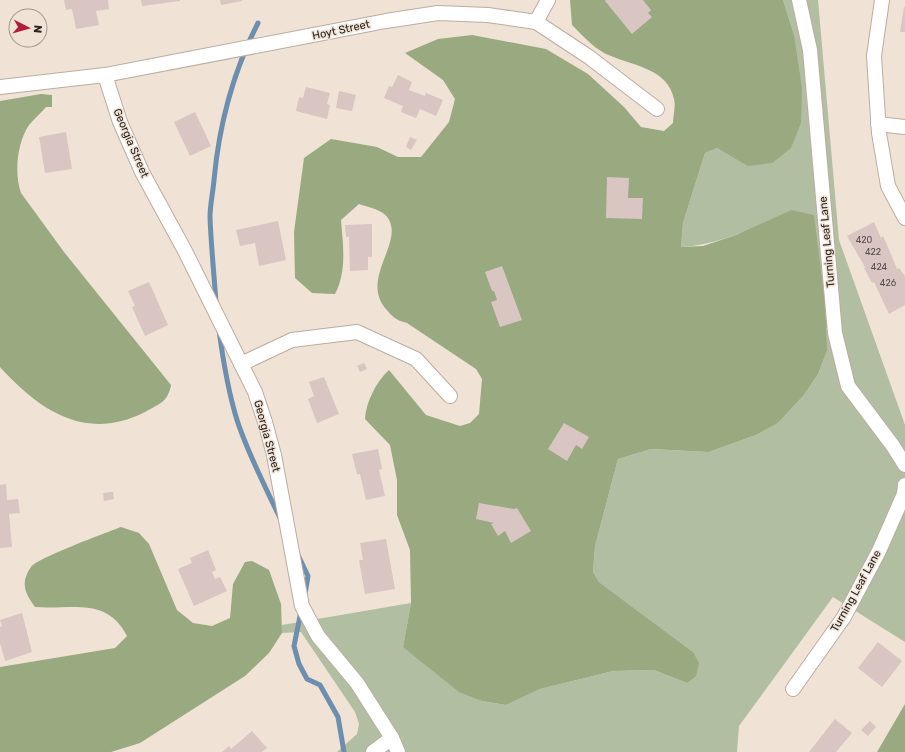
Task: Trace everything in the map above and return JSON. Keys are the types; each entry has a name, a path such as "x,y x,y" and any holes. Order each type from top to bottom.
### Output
{"street":[{"path":"536,22 548,0"},
{"name":"Turning Leaf Lane","path":"799,0 810,50 835,333 848,386 893,446 905,465"},
{"path":"882,0 874,56 878,124 888,186 905,218"},
{"name":"Hoyt Street","path":"0,87 105,75 386,21 438,13 488,14 536,22 589,57 657,109"},
{"name":"Georgia Street","path":"105,75 120,122 142,172 185,251 254,392 272,449 302,606 318,636 356,683 392,738 398,752"},
{"path":"878,124 905,128"},
{"path":"241,364 292,340 357,332 416,359 450,396"},
{"name":"Turning Leaf Lane","path":"793,689 844,617 879,551 904,494 905,485"},
{"path":"373,752 392,738"}],"green space":[{"path":"570,0 783,0 794,35 802,88 801,123 791,148 772,163 747,166 717,148 705,153 683,223 681,247 703,246 736,235 791,210 814,215 825,302 827,351 818,374 804,395 778,423 756,435 709,452 651,449 618,459 595,546 593,572 599,582 693,652 699,663 696,676 687,683 654,670 613,671 540,689 506,705 482,701 459,692 403,647 411,603 410,550 397,515 397,480 390,445 365,419 367,406 372,393 380,380 389,370 426,415 460,426 470,423 479,414 482,379 476,369 407,323 394,318 385,308 379,297 377,286 379,274 392,231 390,222 385,215 377,210 359,204 341,220 343,267 339,285 335,294 312,293 295,278 294,232 304,158 331,139 377,147 398,157 421,157 449,122 455,99 443,80 405,53 438,39 472,35 546,49 588,74 624,107 641,127 664,131 673,123 675,105 671,89 665,81 649,70 605,54 590,43 572,25"},
{"path":"783,0 818,0 839,240 905,425 905,642 833,597 739,726 737,752 337,752 357,734 359,724 355,712 301,632 282,633 282,625 411,603 403,647 482,701 506,705 540,689 613,671 654,670 687,683 693,652 599,582 593,572 595,546 618,459 651,449 709,452 756,435 778,423 804,395 818,374 827,351 791,210 738,234 711,242 681,247 683,223 705,153 717,148 747,166 794,35"},
{"path":"41,94 52,95 52,107 46,107 29,125 22,140 19,149 17,167 21,193 64,252 171,385 168,395 162,402 145,412 123,420 103,424 84,423 65,417 31,397 0,367 0,101"},
{"path":"121,527 139,533 149,544 177,610 193,623 212,626 230,618 233,584 245,562 252,561 269,570 281,604 282,633 269,653 245,676 140,743 111,752 0,752 0,667 115,648 127,636 119,623 109,615 99,610 75,607 35,607 25,588 26,578 31,567 45,558"},
{"path":"905,704 905,752 877,752"}],"building":[{"path":"64,0 108,0 109,9 96,11 99,25 76,29 72,9 66,10"},
{"path":"141,0 180,0 180,1 142,6"},
{"path":"220,0 242,0 242,1 221,5"},
{"path":"643,0 651,10 648,13 652,17 632,34 605,1"},
{"path":"904,7 905,32 900,32"},
{"path":"398,75 412,82 409,90 425,96 426,93 443,100 436,116 420,109 416,118 401,112 403,106 384,98 389,86 392,87"},
{"path":"306,87 330,93 327,104 330,105 327,119 296,111 299,97 303,98"},
{"path":"339,91 356,95 352,111 336,108"},
{"path":"195,112 211,146 190,156 174,122"},
{"path":"66,132 72,169 45,173 39,137"},
{"path":"410,137 417,140 411,150 406,147"},
{"path":"607,177 629,178 628,198 643,198 642,219 606,218"},
{"path":"278,221 286,260 259,266 255,243 240,246 236,230"},
{"path":"874,222 881,238 883,236 897,269 899,268 905,276 905,305 889,314 874,282 872,283 864,268 865,267 847,236"},
{"path":"372,224 372,257 368,257 368,270 350,271 349,237 346,237 345,225"},
{"path":"502,266 522,320 500,327 491,302 497,300 485,272"},
{"path":"149,282 168,325 145,336 132,307 135,306 128,291"},
{"path":"364,363 367,369 360,372 357,366"},
{"path":"324,377 339,414 317,423 308,399 314,396 309,382"},
{"path":"564,423 589,437 582,449 576,445 567,461 548,449"},
{"path":"378,449 382,469 379,470 385,496 366,500 360,474 357,474 352,454"},
{"path":"6,484 7,500 18,499 20,513 9,514 12,547 0,548 0,485"},
{"path":"113,492 114,499 104,501 103,493"},
{"path":"479,503 514,509 517,508 531,531 511,543 505,531 498,536 491,524 494,523 476,519"},
{"path":"386,539 395,589 365,594 359,560 363,560 360,543"},
{"path":"208,550 216,570 212,572 215,579 220,577 227,591 194,606 178,569 192,563 190,558"},
{"path":"22,613 32,652 5,661 0,643 0,627 2,626 0,620"},
{"path":"878,642 902,661 882,687 858,668"},
{"path":"835,719 852,733 836,752 809,752"},
{"path":"870,721 876,727 868,736 861,730"},
{"path":"252,731 267,748 262,752 222,752 229,746 231,749"}],"waterway":[{"path":"216,302 210,208 219,140 234,80 258,23"},
{"path":"219,330 226,375 241,433 251,458 280,518"},
{"path":"298,555 308,576 305,594"},
{"path":"301,611 294,646 299,664 307,679 320,685 338,717 344,752"}]}
